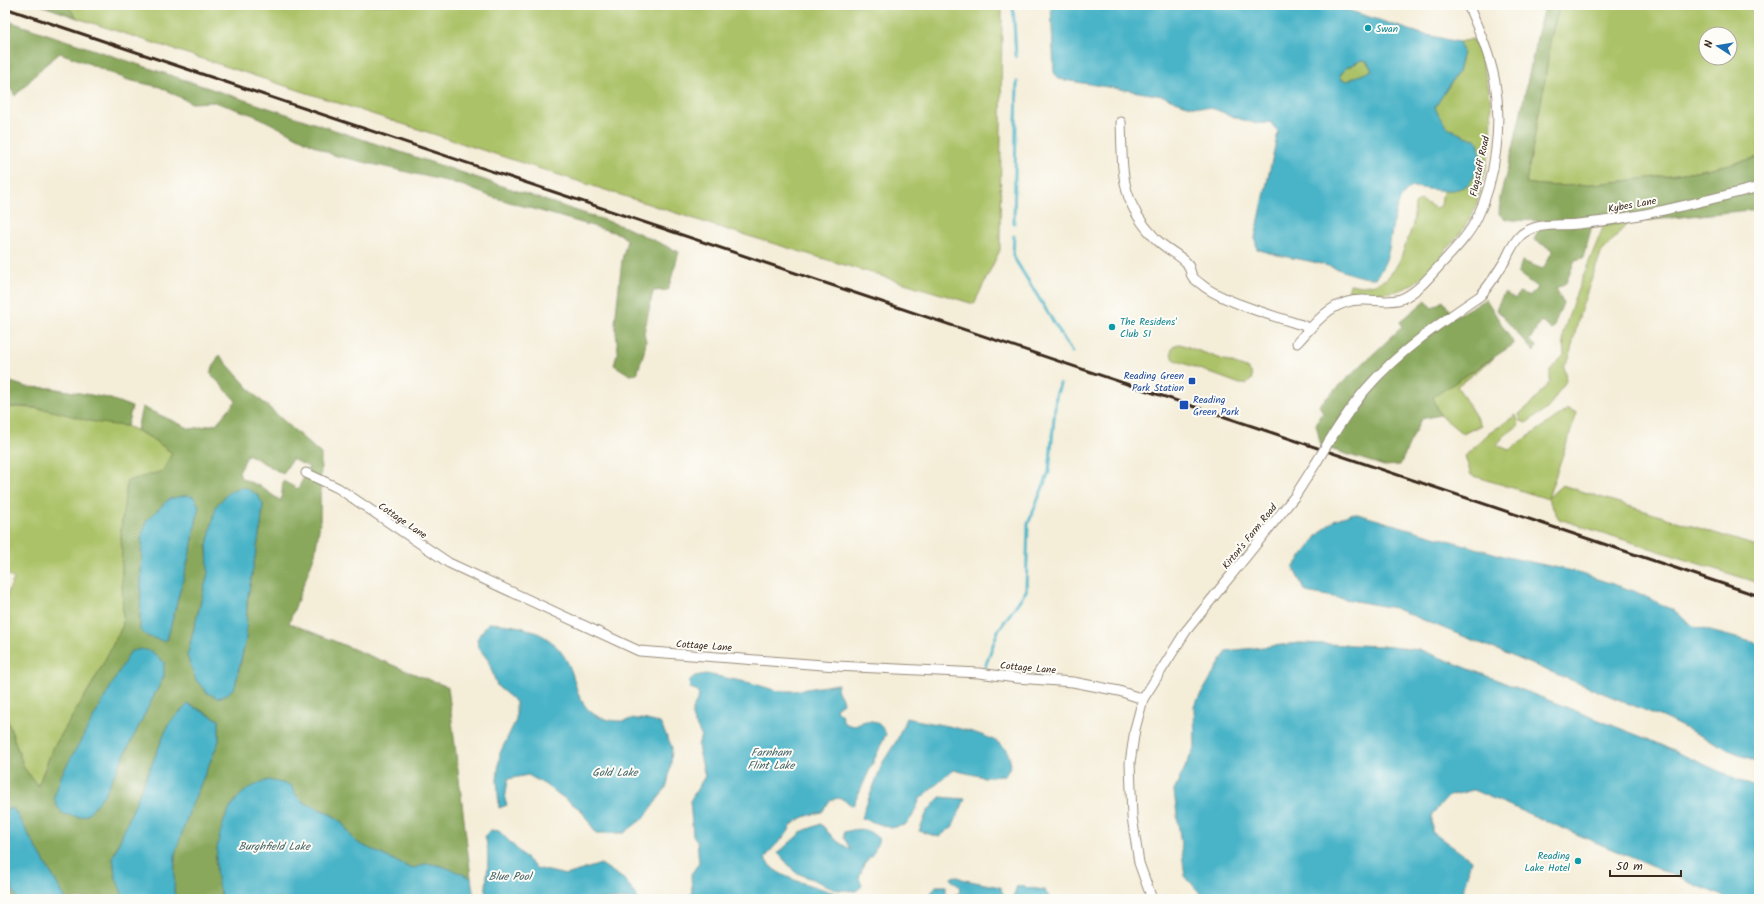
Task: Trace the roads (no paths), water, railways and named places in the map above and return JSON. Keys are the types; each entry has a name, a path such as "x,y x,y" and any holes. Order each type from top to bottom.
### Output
{"street":[{"name":"Flagstaff Road","path":"1297,344 1326,313 1339,304 1355,300 1386,301 1401,298 1418,288 1469,231 1477,219 1491,172 1498,127 1496,89 1491,66 1483,40 1468,5"},
{"path":"1121,122 1122,174 1126,191 1132,207 1142,223 1155,238 1186,263 1193,277 1210,291 1310,329"},
{"name":"Kybes Lane","path":"1514,244 1522,234 1534,226 1578,224 1650,212 1759,187"},
{"name":"Kirton's Farm Road","path":"1152,899 1139,863 1134,840 1131,803 1130,770 1132,746 1143,699 1186,631 1295,496 1344,418 1367,388 1417,341 1480,296 1487,289 1514,244"},
{"name":"Cottage Lane","path":"306,473 338,488 449,563 639,651 836,666 979,672 1016,678 1073,682 1119,691 1143,699"}],"water":[{"path":"1051,5 1332,5 1422,34 1459,42 1463,52 1458,72 1435,107 1442,120 1451,129 1477,140 1480,149 1479,161 1471,181 1461,188 1447,190 1412,187 1405,192 1394,217 1388,253 1383,266 1375,278 1362,277 1313,262 1273,254 1257,249 1255,238 1278,132 1270,122 1249,122 1214,109 1188,105 1163,96 1058,79 1054,72","holes":["1362,60 1367,61 1372,70 1348,81 1342,80 1340,75 1346,68"]},
{"path":"244,487 258,495 263,504 261,525 247,601 246,639 235,687 226,695 218,698 207,693 196,680 187,656 208,573 207,545 216,506 229,492"},
{"path":"187,495 194,497 199,506 191,549 167,640 163,641 147,636 140,630 142,534 147,520 169,499"},
{"path":"1354,513 1507,557 1573,571 1634,591 1675,611 1695,627 1759,644 1759,764 1664,718 1394,608 1306,592 1293,568 1318,535 1334,520"},
{"name":"Gold Lake","path":"488,623 516,626 541,634 551,641 560,650 567,662 583,703 595,715 615,721 644,719 660,723 672,747 667,786 645,817 624,833 596,833 581,810 544,784 528,775 508,779 505,800 507,805 499,808 497,780 500,753 516,720 516,702 497,686 488,660 478,647 477,639"},
{"path":"1299,643 1381,646 1421,650 1647,739 1759,789 1759,899 1729,899 1473,790 1449,796 1432,814 1432,832 1471,860 1461,899 1205,899 1185,876 1174,791 1195,746 1194,706 1227,651"},
{"path":"140,649 151,651 164,662 164,676 104,795 87,815 79,817 63,814 57,806 54,797 62,774 130,652"},
{"name":"Farnham Flint Lake","path":"706,674 751,683 778,691 794,691 838,684 837,690 843,703 836,708 841,714 844,723 853,726 858,723 872,721 876,722 883,729 886,734 853,806 844,800 837,798 830,801 822,812 803,818 792,825 788,832 765,859 779,873 800,882 833,892 842,896 843,899 694,899 692,893 691,874 699,863 697,841 693,835 690,801 705,776 698,746 701,735 692,716 693,709 699,696 696,690 690,688 689,681 695,676"},
{"path":"188,704 219,720 219,741 190,809 175,854 174,893 179,899 124,899 115,875 113,857 169,723"},
{"path":"906,718 944,725 990,738 1000,744 1007,751 1011,765 1005,776 984,777 953,770 920,799 912,817 905,825 891,828 861,818 883,762 897,740"},
{"name":"Burghfield Lake","path":"268,780 291,785 295,794 301,800 340,821 358,843 410,868 430,864 448,868 471,878 474,899 223,899 216,871 216,856 223,824 229,810 238,798 248,789"},
{"path":"940,797 965,799 953,826 939,837 919,831 927,812"},
{"path":"13,808 66,899 17,899 5,871 5,810"},
{"path":"821,824 834,839 851,850 844,838 844,832 859,829 866,830 879,839 874,852 864,864 859,878 862,886 856,891 838,890 795,872 778,853 803,831"},
{"name":"Blue Pool","path":"490,830 499,831 536,868 566,875 601,864 625,880 638,899 485,899 488,851 485,836"},
{"path":"955,876 965,880 1000,887 1005,898 1013,897 1017,886 1044,890 1051,899 927,899 936,886 946,886 946,894 950,898 960,892 959,886 953,882 951,878"}],"waterway":[{"path":"1013,5 1016,57"},
{"path":"1014,223 1017,82"},
{"path":"1014,236 1013,256 1072,352"},
{"path":"985,667 998,631 1026,591 1028,524 1049,472 1056,396 1060,384"}],"railway":[{"path":"5,8 1759,596"}],"place":[{"name":"Swan","path":"1368,28"},
{"name":"The Residens' Club 51","path":"1112,327"},
{"name":"Reading Green Park Station","path":"1192,381"},
{"name":"Reading Green Park","path":"1184,405"},
{"name":"Reading Lake Hotel","path":"1578,861"}]}
